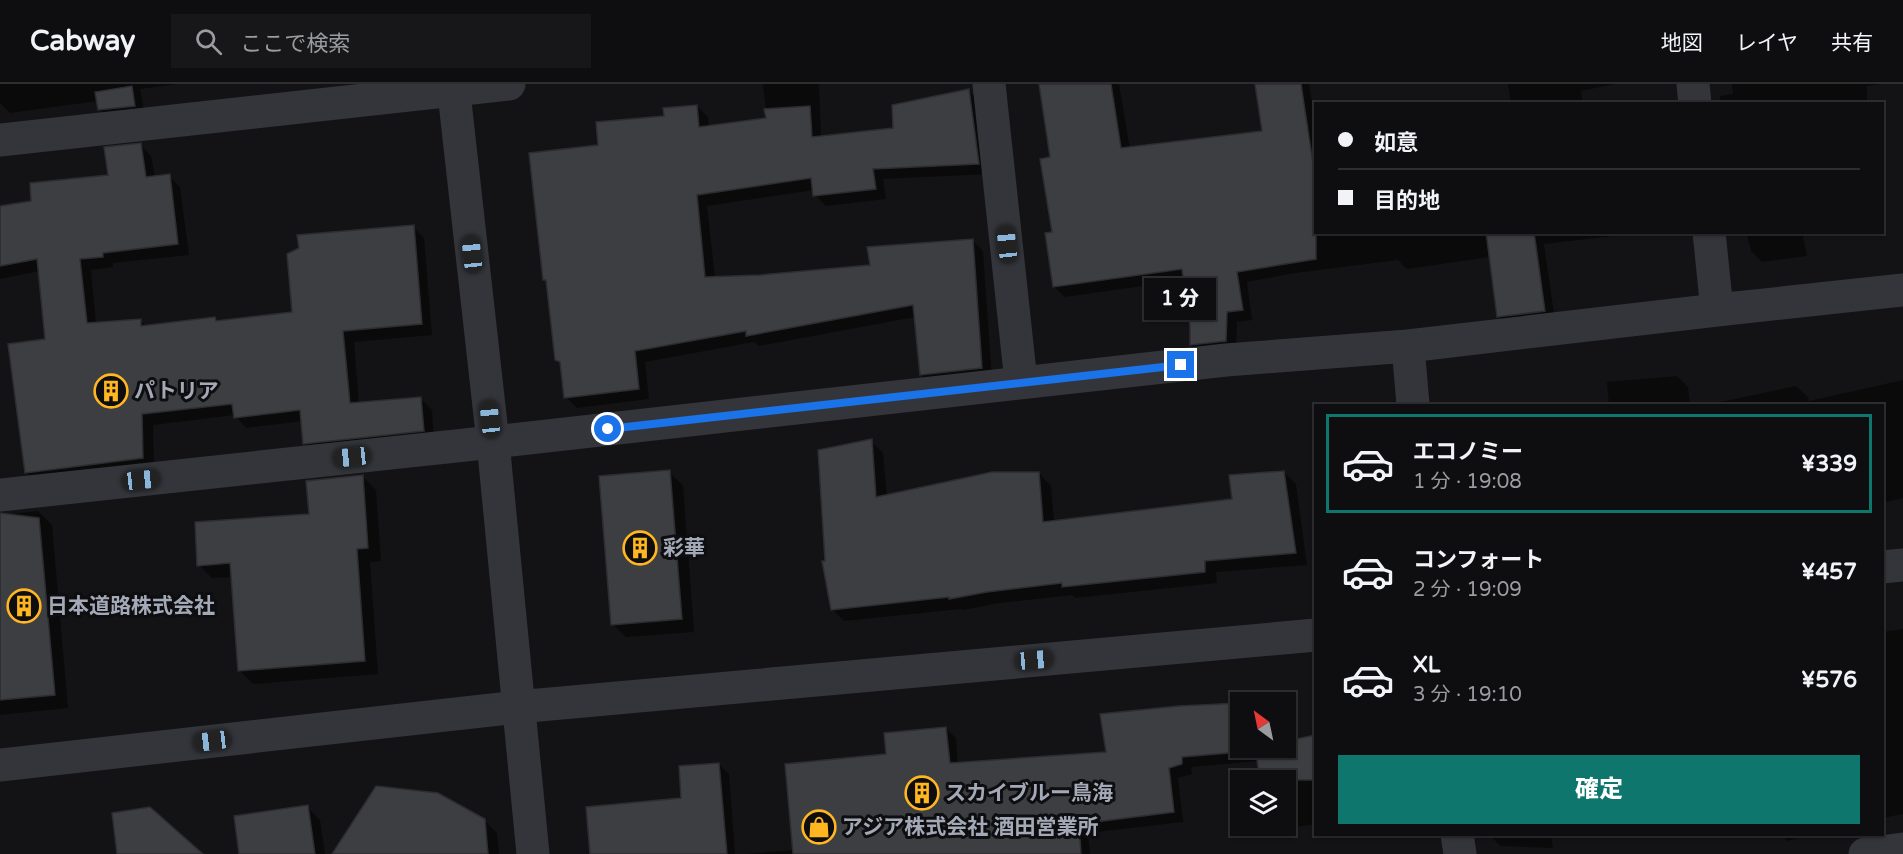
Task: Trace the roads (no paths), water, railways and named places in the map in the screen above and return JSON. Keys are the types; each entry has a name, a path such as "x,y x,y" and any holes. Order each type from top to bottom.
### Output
{"street":[{"path":"0,140 454,87 510,84"},
{"path":"989,84 1021,382"},
{"path":"1693,84 1695,102"},
{"path":"454,87 493,442 533,854"},
{"path":"1709,234 1717,310"},
{"path":"0,495 1021,382 1226,360 1408,346 1903,290"},
{"path":"1408,346 1413,404"},
{"path":"1884,567 1903,565"},
{"path":"0,765 517,707 1314,635"},
{"path":"1457,836 1460,854"},
{"path":"1865,854 1903,849"}],"place":[{"name":"パトリア","path":"111,391"},
{"name":"彩華","path":"640,548"},
{"name":"日本道路株式会社","path":"24,606"},
{"name":"スカイブルー鳥海","path":"922,793"},
{"name":"アジア株式会社 酒田営業所","path":"819,827"}]}
